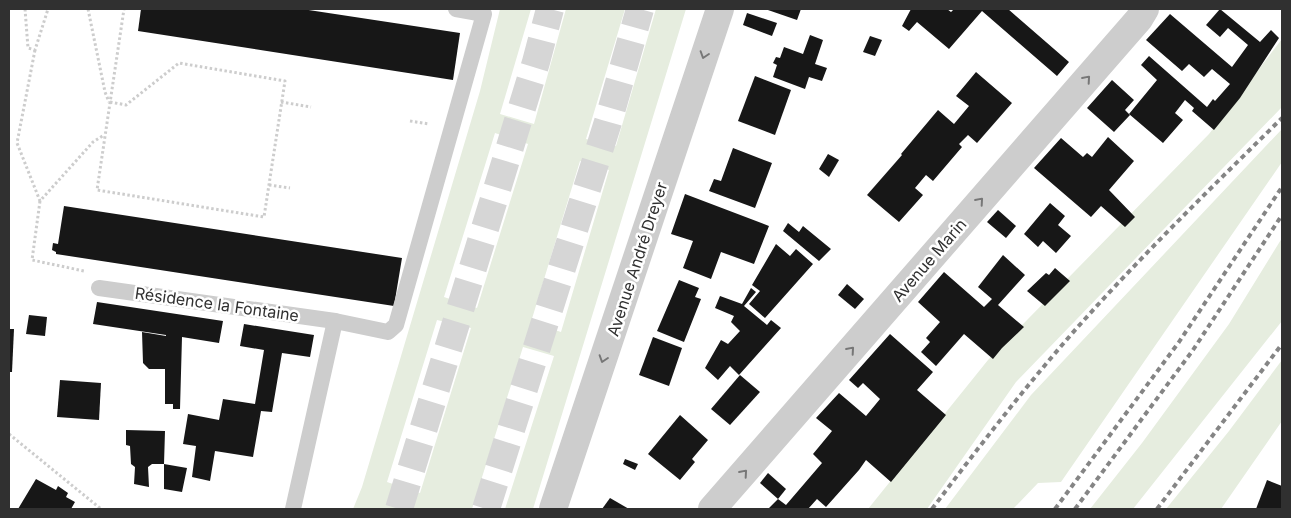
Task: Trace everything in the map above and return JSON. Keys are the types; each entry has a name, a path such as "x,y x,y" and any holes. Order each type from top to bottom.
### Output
{"street":[{"name":"Avenue André Dreyer","path":"553,509 720,9"},
{"name":"Avenue Marin","path":"712,509 1140,19 1146,9"}],"lane":[{"name":"Résidence la Fontaine","path":"100,288 335,320 388,332 396,325 484,14 456,9"},
{"path":"293,509 335,320"}],"path":[{"path":"25,9 28,48 35,50"},
{"path":"48,9 35,50 17,143 40,201 32,260 102,274 100,288"},
{"path":"88,9 105,92 110,102"},
{"path":"110,102 126,105 178,63 285,82 264,217 96,190 124,9"},
{"path":"281,102 311,107"},
{"path":"40,201 93,142 105,134"},
{"path":"269,185 290,188"},
{"path":"9,434 101,509"}],"shaded area":[{"path":"500,9 531,9 500,114 534,124 566,9 625,9 586,139 616,146 656,9 686,9 533,509 505,509 554,356 523,347 472,509 353,509 362,487 480,91","holes":["495,133 528,144 477,308 444,297","580,161 609,170 561,332 531,322","437,320 471,328 420,493 387,482"]},
{"path":"1282,39 1282,107 1016,382 927,509 868,509 988,360 1209,134"},
{"path":"1282,129 1282,162 1061,482 1038,483 1013,509 945,509 1031,395"},
{"path":"1282,238 1282,321 1133,509 1090,509 1142,443 1229,324"},
{"path":"1282,360 1282,421 1221,509 1166,509 1229,431"}],"building":[{"path":"141,9 302,9 460,33 453,80 138,31"},
{"path":"765,9 801,9 797,20"},
{"path":"911,9 947,9 951,12 954,9 1008,9 1069,62 1057,76 982,11 949,49 917,22 909,31 902,26"},
{"path":"1220,9 1260,42 1271,30 1279,38 1240,98 1214,130 1192,111 1194,108 1185,100 1175,113 1183,120 1163,143 1129,114 1157,80 1141,65 1149,56 1207,107 1230,84 1212,69 1204,77 1189,64 1182,71 1146,40 1170,14 1232,67 1248,45 1228,28 1220,37 1206,25"},
{"path":"747,13 777,23 772,36 743,25"},
{"path":"810,35 823,40 815,64 827,68 822,81 809,77 805,89 773,77 777,65 773,63 776,57 780,58 784,47 803,54"},
{"path":"870,36 882,40 875,56 863,52"},
{"path":"976,72 1012,103 977,143 968,135 959,144 962,147 933,181 926,175 915,188 923,195 899,222 867,195 938,110 954,124 969,106 956,96"},
{"path":"755,76 791,90 775,135 738,121"},
{"path":"1112,80 1134,100 1125,110 1130,115 1114,132 1087,108"},
{"path":"1108,137 1134,161 1109,190 1135,217 1125,227 1101,206 1091,217 1034,168 1061,138 1083,157 1087,153 1092,157"},
{"path":"733,148 772,163 755,208 709,191 714,179 721,181"},
{"path":"828,154 839,160 829,177 819,169"},
{"path":"685,194 769,226 754,264 721,252 711,279 683,268 693,241 671,234"},
{"path":"1050,203 1065,216 1058,225 1071,236 1056,253 1043,241 1038,247 1024,234"},
{"path":"64,206 402,258 394,306 56,254 52,250 53,243 58,244"},
{"path":"998,210 1016,226 1006,238 987,222"},
{"path":"788,223 799,232 803,226 831,249 819,261 783,231"},
{"path":"776,244 790,256 796,249 813,264 765,318 749,304 760,291 752,285"},
{"path":"1003,255 1025,275 998,305 1024,327 993,359 964,334 936,366 921,352 930,342 926,338 940,322 918,302 944,272 984,307 992,299 978,287"},
{"path":"1055,268 1070,281 1045,306 1027,291 1046,273 1049,275"},
{"path":"679,280 699,288 695,297 701,299 684,342 657,331"},
{"path":"847,284 864,299 855,309 838,295"},
{"path":"751,288 756,292 744,306 767,325 771,320 781,328 739,375 730,366 718,380 705,368 721,340 728,344 740,331 731,322 734,316 715,308 720,296 742,304"},
{"path":"97,302 223,321 219,343 182,337 180,409 173,409 173,404 165,404 165,369 149,369 143,363 142,332 166,335 93,324"},
{"path":"29,315 47,317 45,336 26,334"},
{"path":"244,324 314,335 310,357 282,353 272,412 261,411 253,457 215,451 210,481 192,477 196,446 183,444 188,414 219,420 223,399 255,404 264,350 240,346"},
{"path":"9,329 14,329 12,372 9,372"},
{"path":"890,334 933,372 917,390 946,415 891,482 866,460 826,507 817,499 808,509 768,509 778,499 786,505 822,463 813,454 832,431 816,418 839,393 866,416 880,399 863,383 858,388 849,380"},
{"path":"653,337 682,348 669,386 639,375"},
{"path":"740,375 760,392 730,425 711,409"},
{"path":"60,380 101,383 99,420 57,417"},
{"path":"680,415 708,440 692,459 695,462 680,480 648,454"},
{"path":"126,430 165,431 164,464 152,464 148,467 149,487 134,484 135,467 131,464 130,446 126,445"},
{"path":"625,459 638,464 635,470 623,464"},
{"path":"164,464 187,468 182,492 164,489"},
{"path":"768,473 786,489 778,499 760,483"},
{"path":"36,479 56,490 58,486 68,493 66,497 75,502 71,509 18,509"},
{"path":"1267,480 1282,486 1282,509 1256,509"},
{"path":"610,498 629,509 602,509"}],"tunnel":[{"path":"399,509 536,62 550,9"},
{"path":"486,509 608,122 640,9"}],"railway":[{"path":"932,509 1002,418 1076,329 1151,248 1282,118"},
{"path":"1055,509 1179,342 1282,187"},
{"path":"1075,509 1193,350 1282,215"},
{"path":"1157,509 1282,344"}]}
